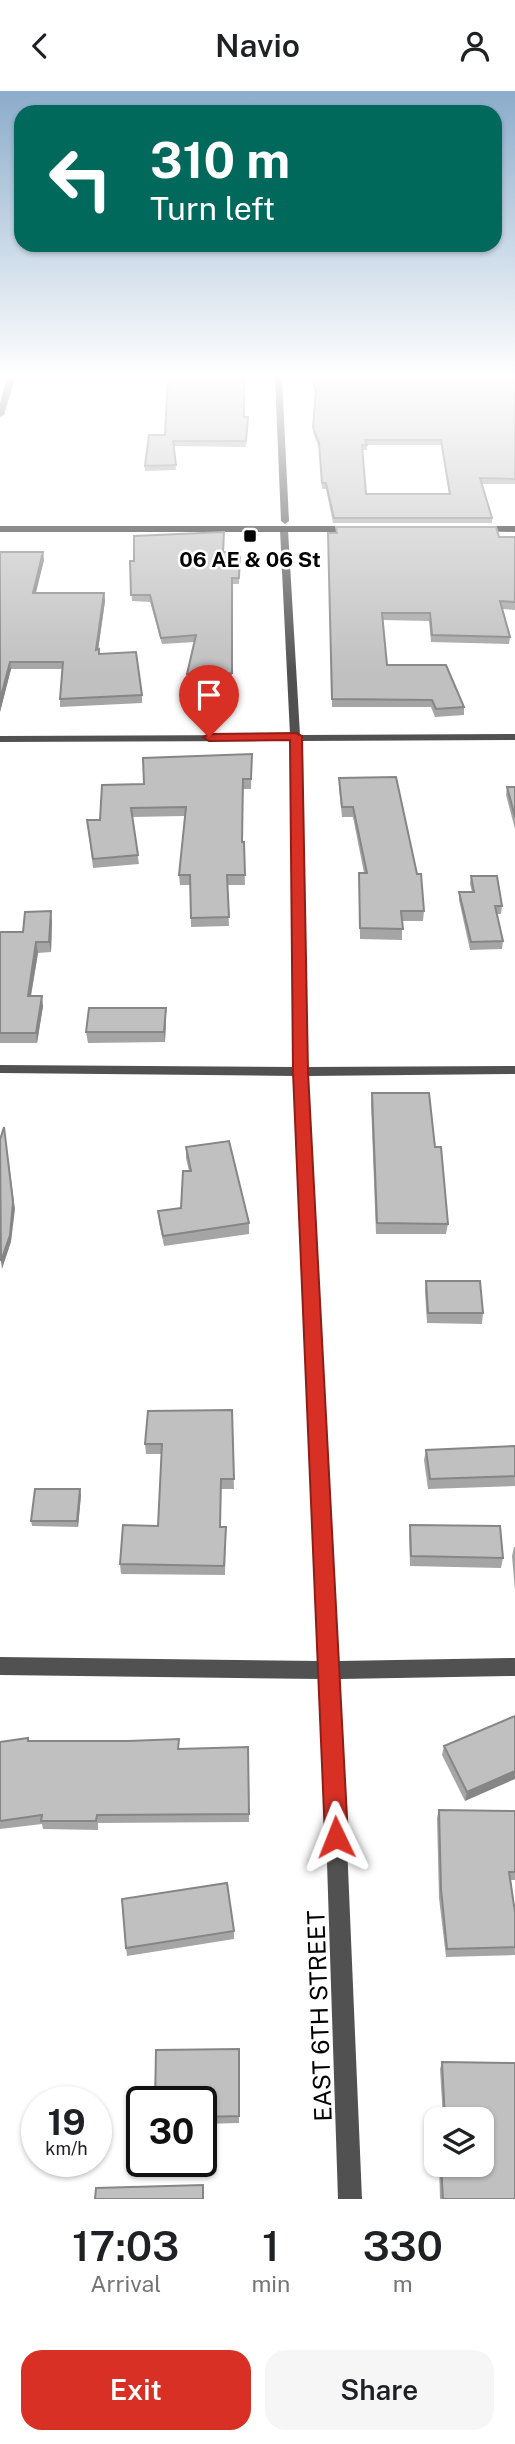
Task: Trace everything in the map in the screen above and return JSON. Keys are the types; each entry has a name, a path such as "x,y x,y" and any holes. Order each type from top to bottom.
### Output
{"main road":[{"path":"515,520 468,525 515,529"},
{"path":"0,522 363,525"},
{"path":"0,529 285,525"}],"street":[{"name":"EAST 6TH STREET","path":"283,476 296,736 301,1072 330,1670 350,2199"},
{"path":"0,739 515,737"},
{"path":"0,1069 301,1072 515,1070"},
{"path":"0,1666 330,1670 515,1667"}],"building":[{"path":"322,476 365,476 366,494 450,494 447,476 515,476 515,479 480,478 492,518 334,518 326,483 322,483"},
{"path":"336,527 496,527 499,537 515,537 515,602 500,601 510,637 432,635 430,613 382,613 387,665 446,665 464,707 436,709 432,700 332,699 328,533 337,533"},
{"path":"224,532 223,552 240,551 239,578 232,578 232,673 187,674 196,635 161,638 150,595 131,595 130,561 134,561 134,536"},
{"path":"0,552 43,552 33,593 104,593 96,650 99,649 99,654 136,652 142,695 60,699 63,662 10,662 0,700"},
{"path":"252,754 251,779 243,779 242,842 245,875 227,875 229,917 191,918 190,875 179,875 186,807 131,808 138,855 93,859 87,820 100,820 102,785 144,784 143,758"},
{"path":"396,777 417,874 421,874 424,911 401,911 403,929 360,928 359,873 367,873 353,807 342,807 339,778"},
{"path":"507,787 515,787 515,817"},
{"path":"471,876 497,876 502,906 495,906 503,941 471,942 459,892 474,892"},
{"path":"51,911 49,942 36,942 28,996 42,996 36,1033 0,1033 0,932 23,932 25,912"},
{"path":"89,1008 166,1008 164,1032 86,1032"},
{"path":"372,1093 429,1093 435,1147 441,1147 448,1224 377,1223"},
{"path":"4,1127 13,1202 10,1235 1,1261 0,1140"},
{"path":"229,1141 249,1223 163,1236 158,1211 181,1208 183,1171 191,1171 186,1147"},
{"path":"426,1281 480,1281 483,1313 428,1313"},
{"path":"232,1410 234,1479 221,1479 220,1527 226,1527 224,1566 120,1564 123,1525 158,1526 162,1444 145,1444 148,1411"},
{"path":"515,1446 515,1476 430,1479 426,1450"},
{"path":"35,1489 80,1489 77,1521 31,1521"},
{"path":"410,1525 500,1526 503,1558 411,1556"},
{"path":"515,1716 515,1771 467,1792 444,1746"},
{"path":"28,1738 28,1741 179,1739 178,1749 248,1747 249,1814 97,1815 96,1821 41,1821 42,1815 0,1821 0,1742"},
{"path":"439,1810 515,1811 515,1872 509,1872 515,1912 515,1947 447,1949 441,1889"},
{"path":"227,1883 234,1931 126,1948 122,1899"},
{"path":"239,2049 239,2116 217,2117 217,2086 155,2086 156,2050"},
{"path":"442,2062 515,2063 515,2199 443,2199 442,2177 494,2177 494,2107 444,2107"},
{"path":"203,2185 203,2199 95,2199 96,2188"}],"place":[{"name":"06 AE & 06 St","path":"250,536"}],"route":[{"path":"209,737 296,736 301,1072 336,1837"}]}
